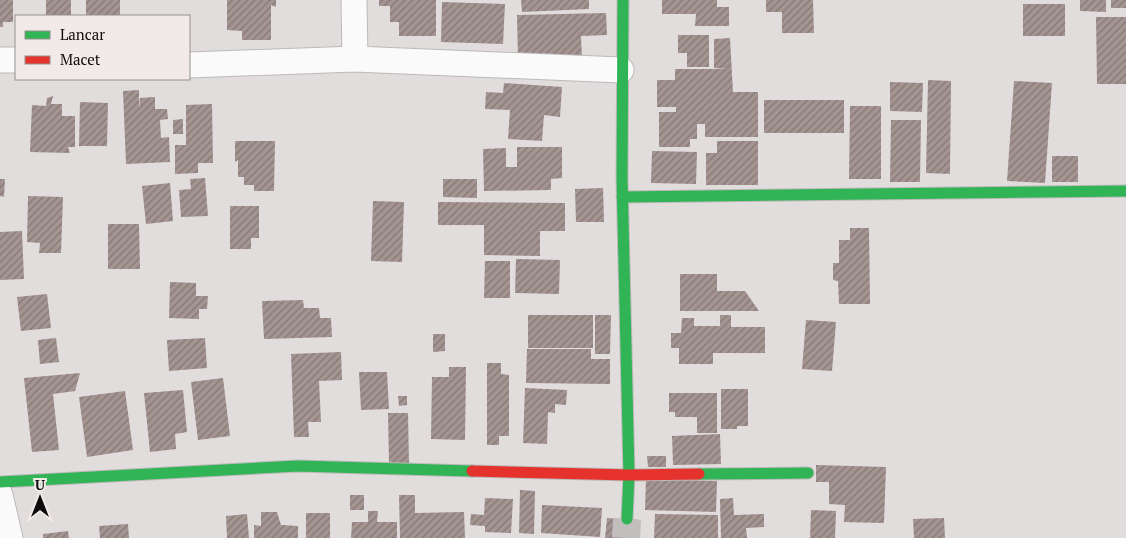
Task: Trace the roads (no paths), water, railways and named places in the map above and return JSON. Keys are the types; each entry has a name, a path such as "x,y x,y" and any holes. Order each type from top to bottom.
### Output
{"street":[{"path":"354,0 355,59"},
{"path":"624,0 621,70 622,197 629,475 627,519"},
{"path":"190,65 355,59 621,70"},
{"path":"0,60 15,60"},
{"path":"622,197 1126,191"},
{"path":"0,482 298,466 629,475 808,473"},
{"path":"0,495 10,538"}],"tunnel":[{"path":"626,538 627,519"}]}
